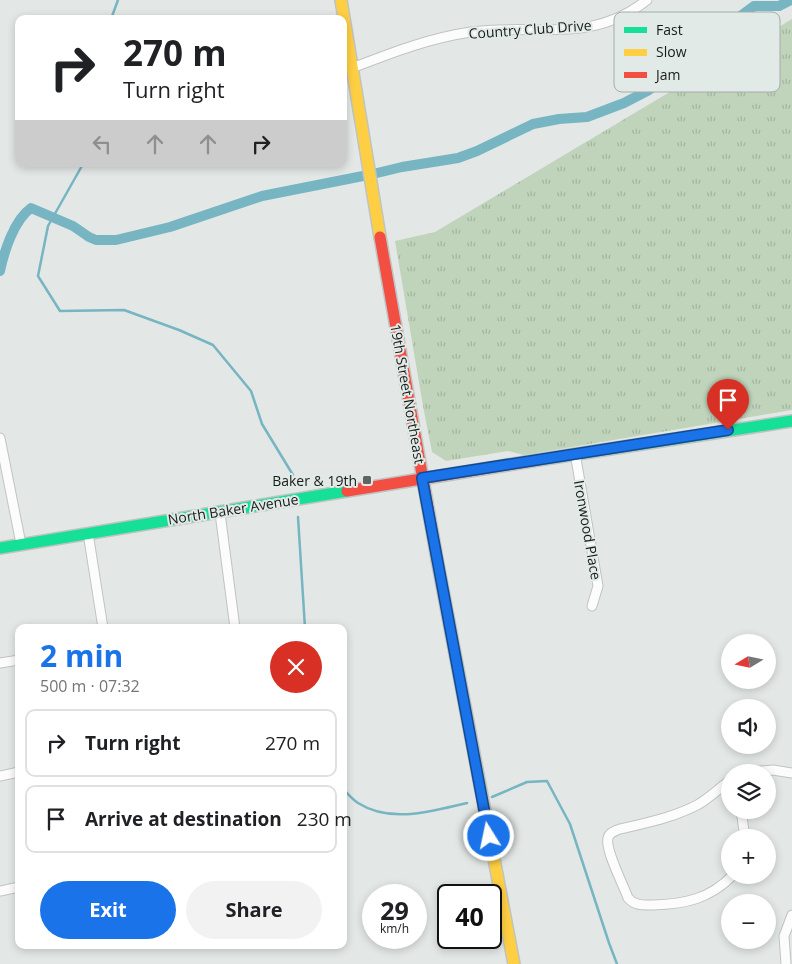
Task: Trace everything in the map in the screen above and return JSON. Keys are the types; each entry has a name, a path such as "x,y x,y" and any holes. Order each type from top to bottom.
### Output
{"street":[{"name":"19th Street Northeast","path":"341,0 343,15"},
{"name":"Country Club Drive","path":"630,12 647,0"},
{"name":"Country Club Drive","path":"352,68 444,36 496,29 565,30 614,20"},
{"name":"19th Street Northeast","path":"347,37 422,478 514,964"},
{"name":"North Baker Avenue","path":"0,548 575,453 792,421"},
{"path":"0,438 21,544"},
{"name":"Ironwood Place","path":"575,453 598,586 592,606"},
{"path":"220,513 234,624"},
{"path":"88,533 102,624"},
{"path":"0,663 15,661"},
{"path":"776,770 792,773"},
{"path":"0,776 15,773"},
{"path":"721,787 701,803 685,811 611,832 608,838 610,855 628,898 632,903 641,905 685,903 715,890 722,884"},
{"path":"0,891 15,889"},
{"path":"792,915 784,936 786,964 792,963"}],"green space":[{"path":"792,19 792,410 524,455 508,451 446,461 432,452 395,241 435,232 670,92 780,92 780,26"}],"waterway":[{"path":"112,15 118,0"},
{"path":"746,12 754,6 779,6 791,0"},
{"path":"377,173 458,158 533,124 559,119 587,117 624,103 645,92"},
{"path":"81,167 48,226 38,276 60,311 124,310 179,330 213,345 251,391 262,424 293,475"},
{"path":"0,271 7,246 15,228 25,213 31,208 73,226 96,240 116,240 170,227 262,196 363,176"},
{"path":"298,517 305,624"},
{"path":"492,797 527,782 547,781 570,824 617,964"},
{"path":"347,793 358,803 384,813 412,814 467,803"}],"traffic: fast":[{"path":"538,460 792,421"},
{"path":"0,548 347,491"}],"traffic: slow":[{"path":"341,0 343,15"},
{"path":"347,36 380,237"},
{"path":"437,559 514,964"}],"traffic: jam":[{"path":"380,237 437,559"},
{"path":"347,491 538,460"}],"place":[{"name":"Baker & 19th","path":"367,480"}],"route":[{"path":"489,836 422,478 728,430"}]}
